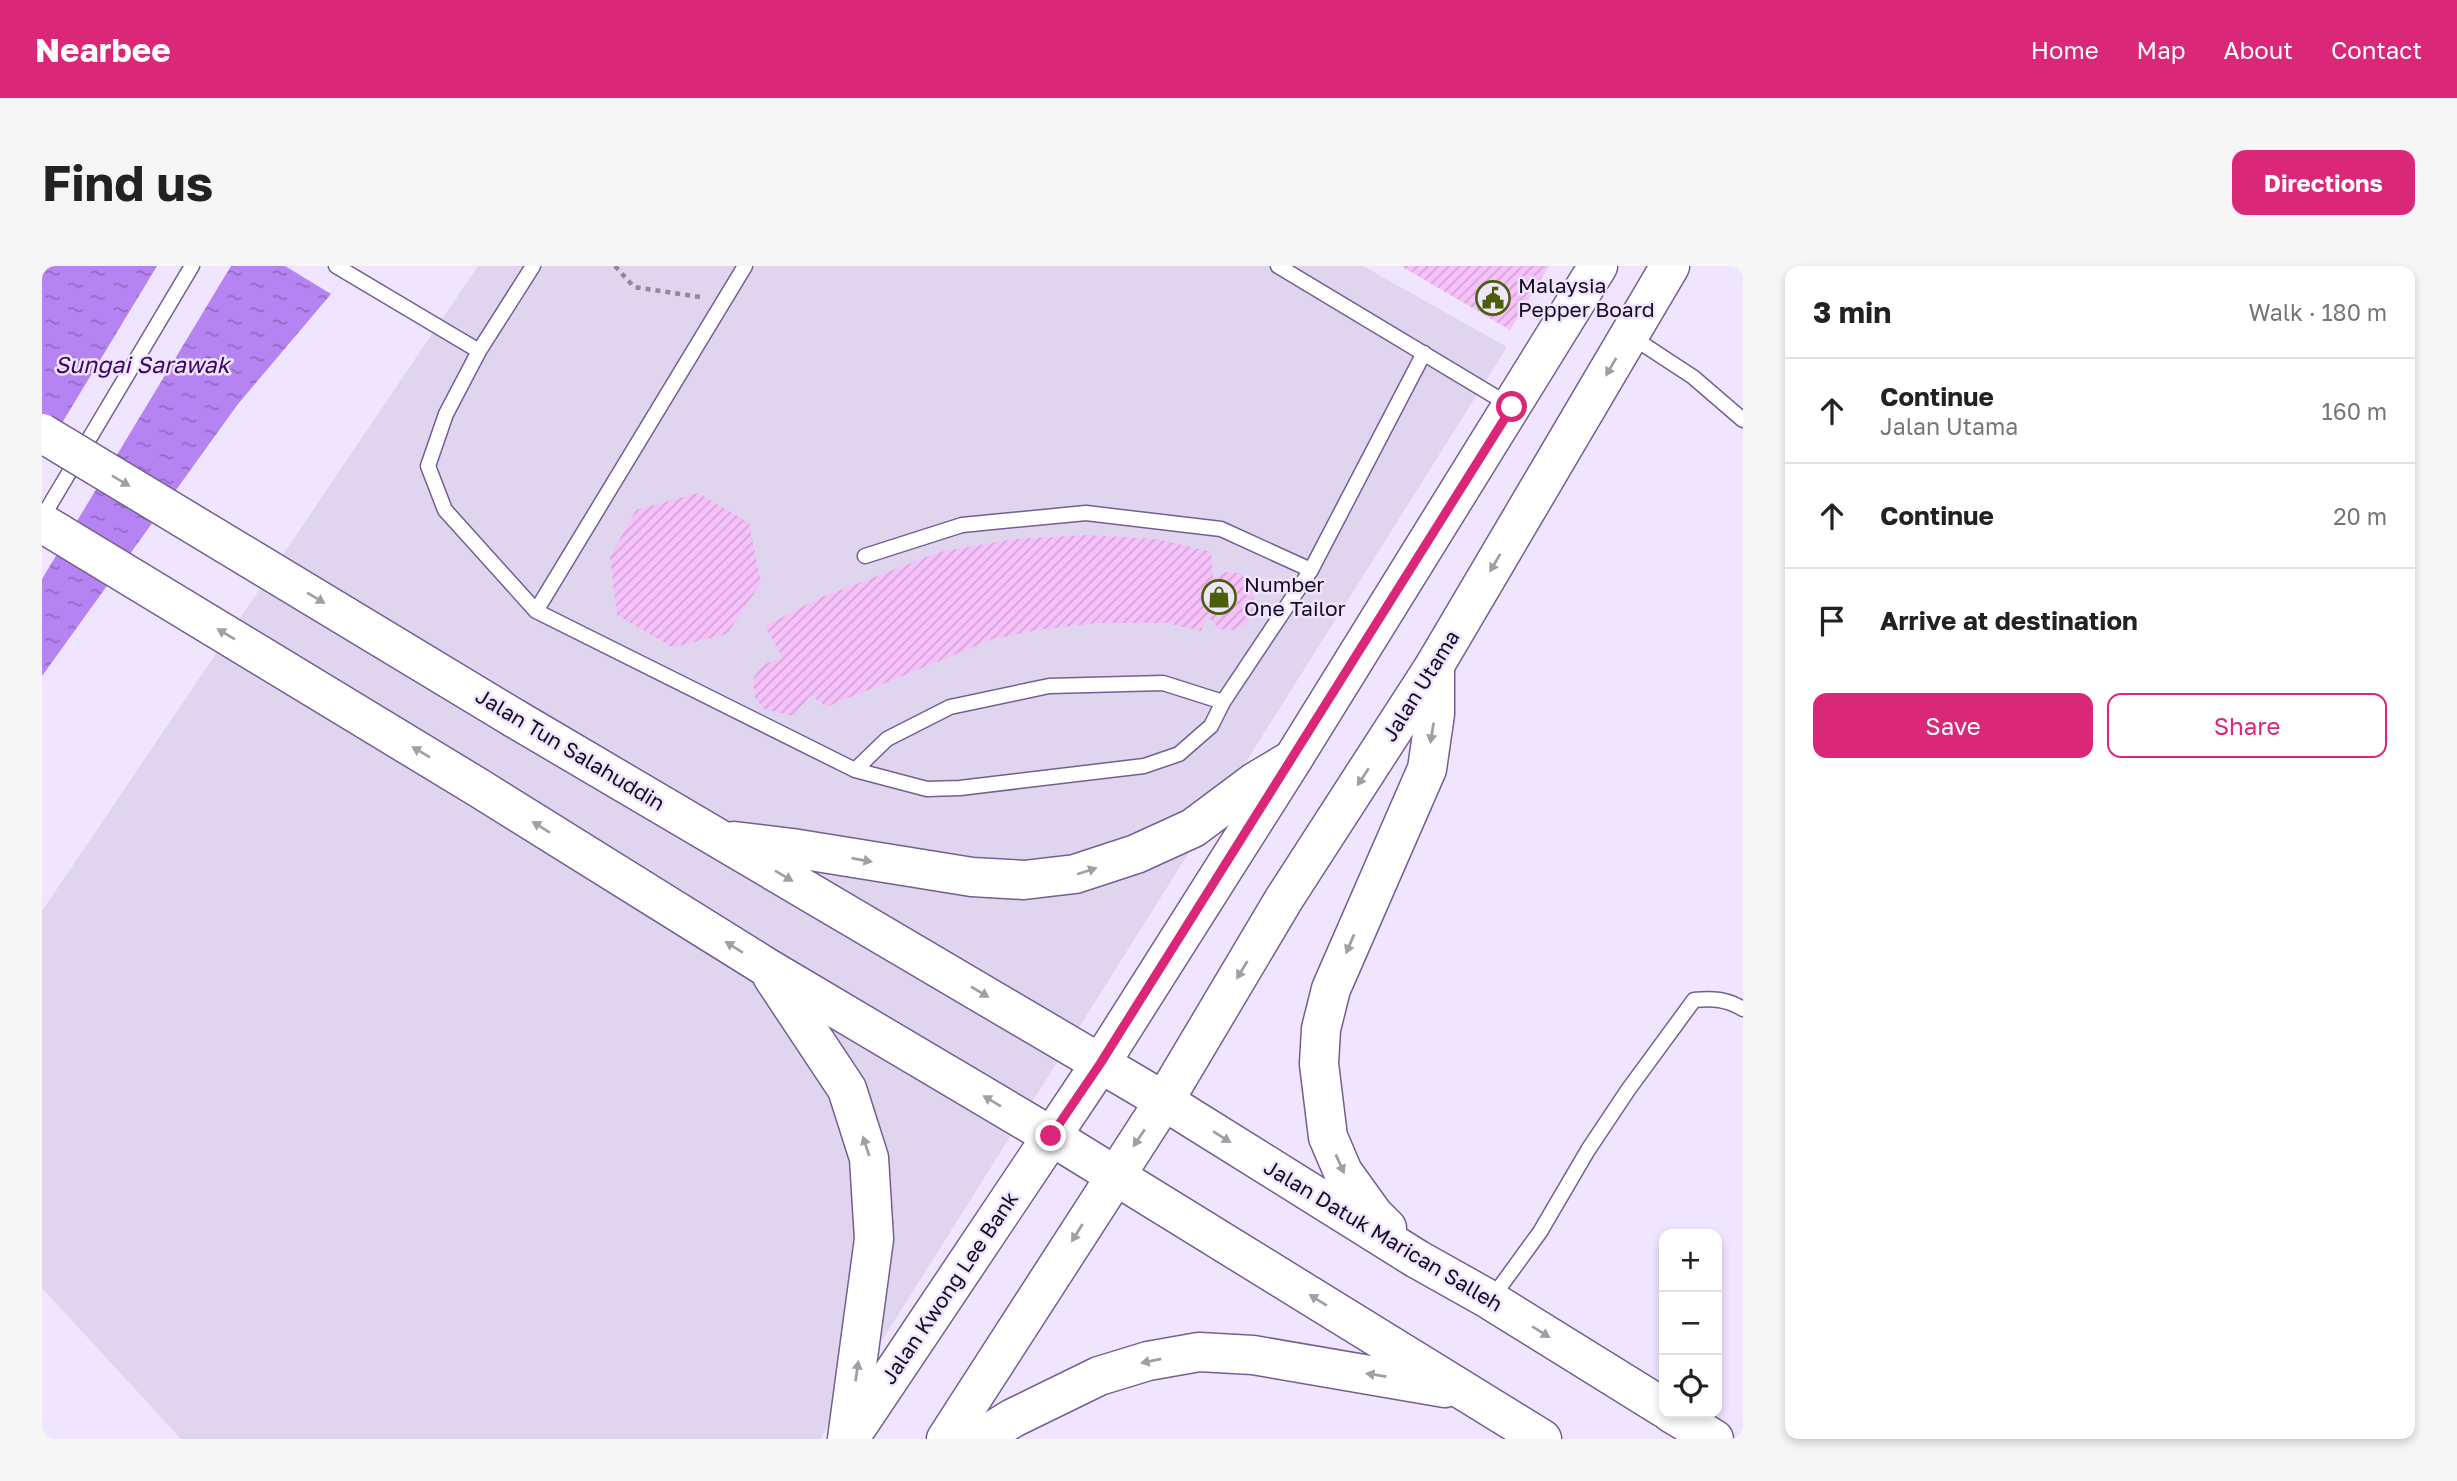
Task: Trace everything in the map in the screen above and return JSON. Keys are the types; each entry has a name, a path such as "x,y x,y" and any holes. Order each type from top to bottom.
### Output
{"main road":[{"path":"1100,1064 1293,759 1598,266"},
{"name":"Jalan Utama","path":"1114,1175 1164,1101 1284,899 1435,665 1670,266"},
{"name":"Jalan Tun Salahuddin","path":"42,433 514,718 1100,1064"},
{"path":"42,520 766,967 1051,1136 1542,1439"},
{"path":"1417,1259 1374,1215 1343,1172 1328,1137 1319,1064 1321,1029 1331,989 1427,769 1435,714 1435,665"},
{"path":"722,839 972,877 1024,880 1075,874 1136,854 1193,828 1256,781 1293,759"},
{"path":"766,967 847,1088 869,1157 874,1239 848,1439"},
{"name":"Jalan Datuk Marican Salleh","path":"1100,1064 1659,1405"},
{"name":"Jalan Kwong Lee Bank","path":"848,1439 1100,1064"},
{"path":"946,1439 1114,1175"},
{"path":"979,1439 1013,1418 1099,1376 1148,1361 1199,1352 1253,1355 1467,1392"},
{"path":"1679,1418 1714,1439"}],"lane":[{"path":"42,520 192,266"},
{"path":"336,266 479,351"},
{"path":"533,266 479,351 446,414 428,466 445,510 536,611 855,770 927,789 960,788 1144,766 1179,754 1211,726 1223,702 1311,570 1424,354"},
{"path":"536,611 746,266"},
{"path":"1278,266 1512,407"},
{"path":"1629,335 1693,377 1743,420"},
{"path":"865,556 962,525 1086,513 1221,529 1311,570"},
{"path":"855,770 887,738 950,707 1049,686 1163,683 1223,702"},
{"path":"1490,1300 1540,1232 1621,1100 1694,1000 1714,998 1743,1009"}],"path":[{"path":"615,266 635,287 725,301"}],"shaded area":[{"path":"478,266 1363,266 1507,347 820,1439 181,1439 42,1288 42,911"}],"water":[{"name":"Sungai Sarawak","path":"42,266 350,266 331,294 238,404 42,676"}],"pier":[{"path":"157,266 231,266 42,579 42,456"},
{"path":"285,266 350,266 331,294"}],"building":[{"name":"Malaysia Pepper Board","path":"1401,266 1549,266 1510,330"},
{"path":"698,493 749,523 761,583 727,634 672,647 617,615 610,557 636,510"},
{"path":"1087,535 1157,539 1211,552 1213,579 1226,572 1241,573 1253,590 1254,609 1248,623 1234,630 1219,629 1207,615 1201,631 1167,623 1096,623 1037,630 993,639 826,707 811,695 793,716 764,709 755,698 753,679 762,665 783,658 765,626 820,598 940,552 1014,539"}],"place":[{"name":"Malaysia Pepper Board","path":"1493,298"},
{"name":"Number One Tailor","path":"1219,597"}],"route":[{"path":"1051,1136 1100,1064 1293,759 1512,407"}]}
